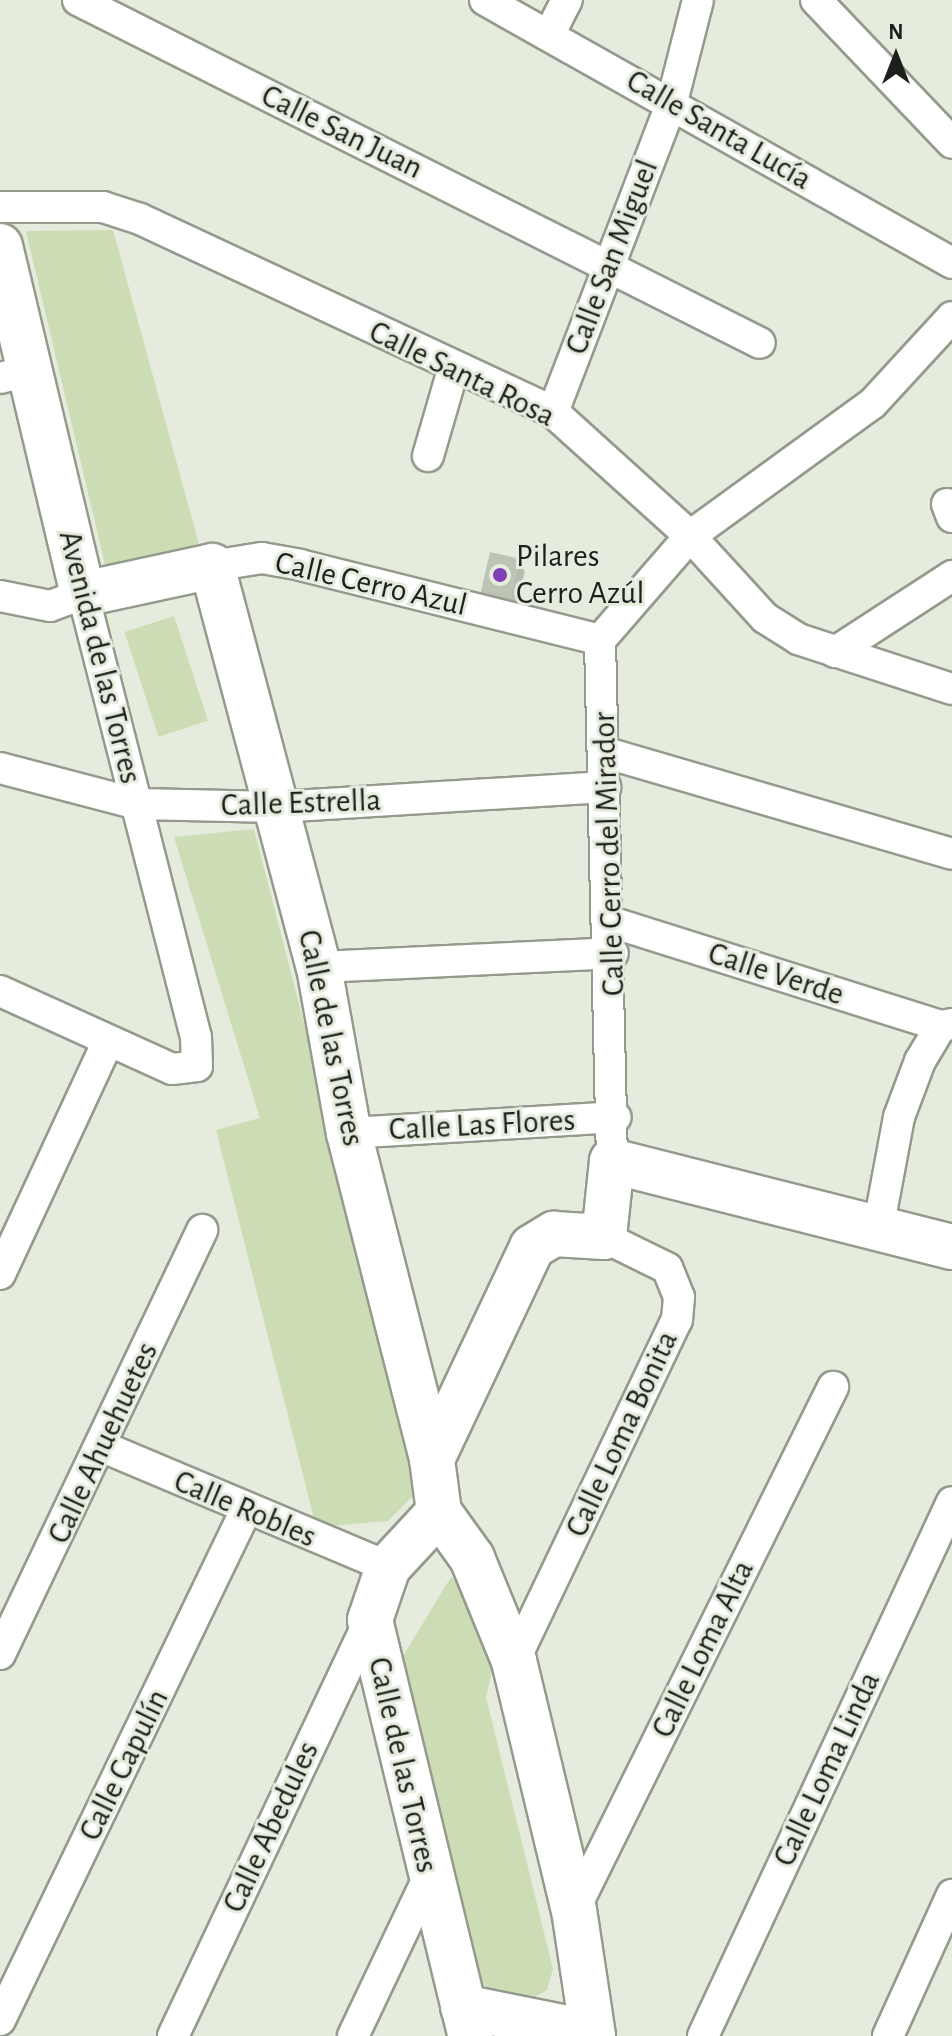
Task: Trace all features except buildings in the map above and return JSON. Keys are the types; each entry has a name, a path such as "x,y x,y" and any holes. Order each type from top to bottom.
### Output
{"street":[{"name":"Calle San Juan","path":"78,0 608,262"},
{"name":"Calle Santa Lucía","path":"485,0 550,33 952,263"},
{"path":"550,33 567,0"},
{"name":"Calle San Miguel","path":"553,412 608,262 672,102 698,0"},
{"path":"816,0 952,143"},
{"name":"Calle Santa Rosa","path":"0,207 103,207 140,219 453,370 553,412 690,536 765,618 835,652 952,689"},
{"name":"Avenida de las Torres","path":"0,246 16,374 83,594 196,1037 197,1066 172,1069 108,1041"},
{"path":"608,262 760,343"},
{"path":"600,640 690,536 872,404 952,317"},
{"path":"428,456 453,370"},
{"name":"Calle Cerro Azul","path":"0,596 50,606 83,594 262,558 600,640"},
{"name":"Calle de las Torres","path":"212,566 319,967 349,1133 432,1459 439,1512 472,1558 514,1661 574,1910 595,2035"},
{"path":"835,652 952,576"},
{"name":"Calle Cerro del Mirador","path":"600,640 607,753 605,787 613,953 616,1117 604,1237"},
{"path":"607,753 952,854"},
{"name":"Calle Estrella","path":"0,768 137,804 277,807 605,787"},
{"name":"Calle Verde","path":"611,922 946,1025"},
{"path":"319,967 613,953"},
{"path":"0,991 108,1041 0,1274"},
{"path":"879,1224 899,1117 946,1025"},
{"name":"Calle Las Flores","path":"349,1133 616,1117"},
{"path":"612,1161 879,1224 952,1247"},
{"name":"Calle Ahuehuetes","path":"0,1654 103,1447 202,1230"},
{"path":"432,1459 532,1247 554,1234 604,1237"},
{"name":"Calle Loma Bonita","path":"514,1661 677,1320 679,1297 667,1268 604,1237"},
{"name":"Calle Loma Alta","path":"574,1910 833,1387"},
{"name":"Calle Robles","path":"103,1447 246,1510 388,1567"},
{"name":"Calle Loma Linda","path":"703,2036 952,1502"},
{"name":"Calle Capulín","path":"0,2020 246,1510"},
{"name":"Calle de las Torres","path":"439,1512 388,1567 370,1620 429,1876 467,2022"},
{"name":"Calle Abedules","path":"173,2036 370,1620"},
{"path":"353,2036 429,1876"},
{"path":"888,2036 952,1895"},
{"path":"467,2022 595,2035"}],"green space":[{"path":"113,230 200,548 107,573 26,231"},
{"path":"174,616 208,721 159,737 125,632"},
{"path":"254,829 418,1467 412,1497 388,1521 316,1527 216,1130 260,1118 174,837"},
{"path":"451,1577 480,1602 495,1660 486,1697 553,1969 547,1990 523,2004 505,2004 481,1982 397,1666"}],"place":[{"name":"Pilares Cerro Azúl","path":"500,575"}]}
